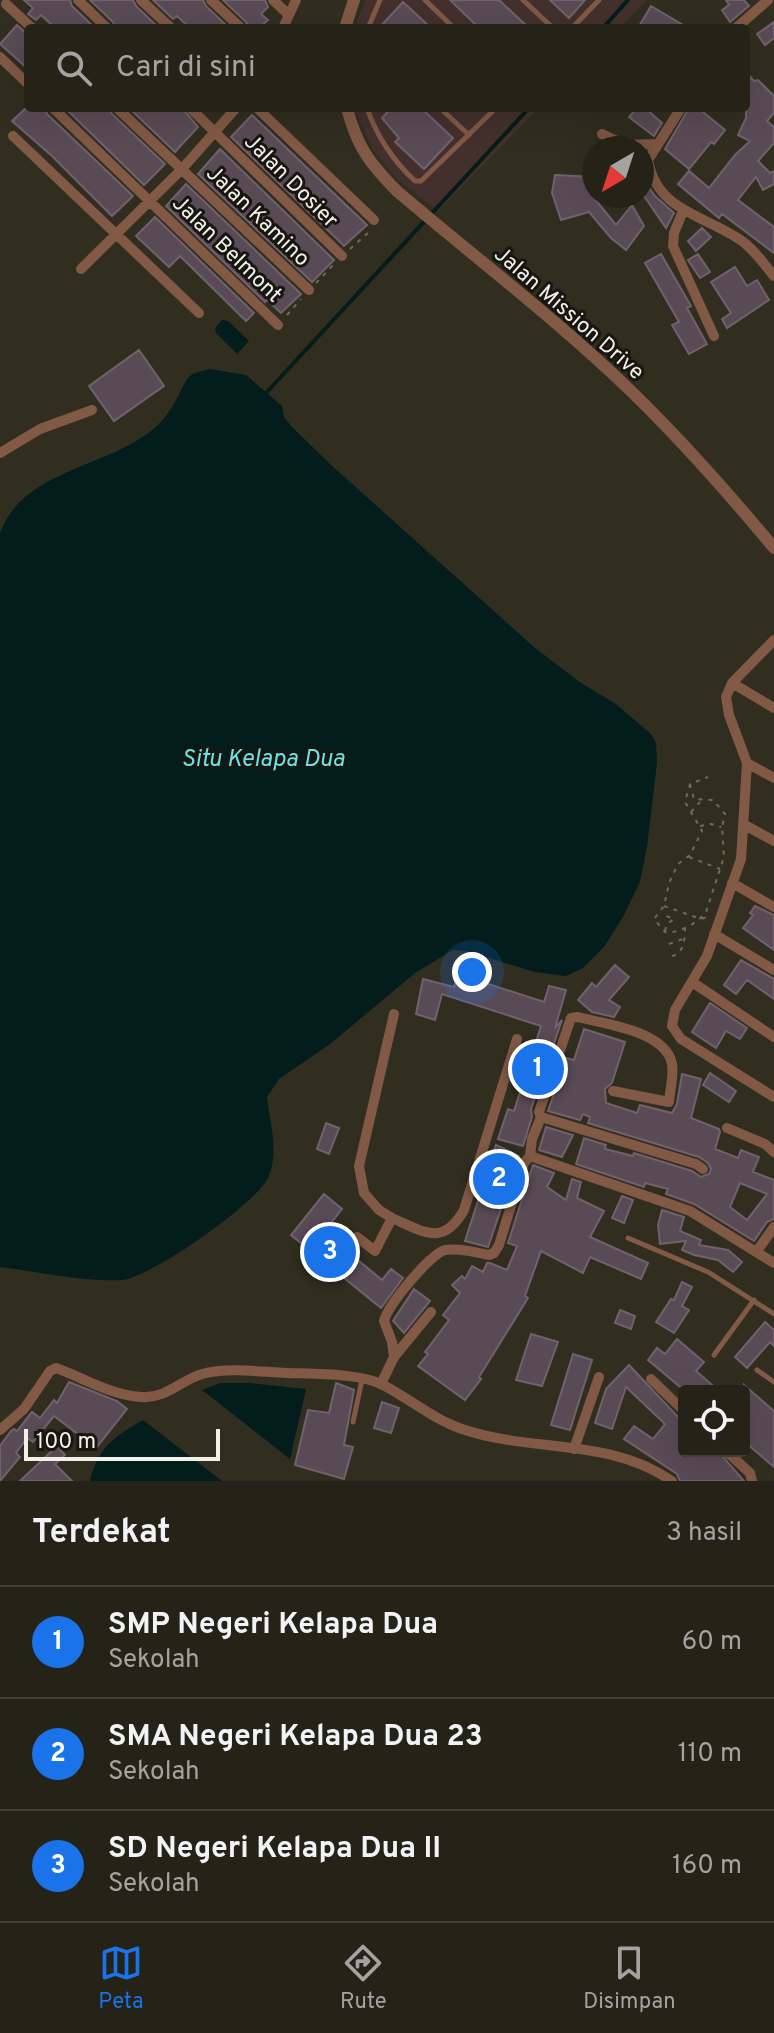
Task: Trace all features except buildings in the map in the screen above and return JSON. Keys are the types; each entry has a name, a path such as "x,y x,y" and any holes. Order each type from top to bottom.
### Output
{"street":[{"path":"78,0 103,24"},
{"path":"141,0 167,24"},
{"path":"211,0 237,24"},
{"path":"273,0 289,15"},
{"path":"285,24 296,0"},
{"path":"348,24 354,0"},
{"path":"741,24 768,0"},
{"path":"6,4 28,24"},
{"path":"0,57 24,80"},
{"name":"Jalan Belmont","path":"57,112 278,325"},
{"name":"Jalan Kamino","path":"121,112 309,290"},
{"name":"Jalan Dosier","path":"194,112 342,256"},
{"path":"81,269 182,169 232,112"},
{"path":"261,112 374,220"},
{"name":"Jalan Mission Drive","path":"348,112 361,150 375,169 411,204 560,326 634,394 685,446 774,548"},
{"path":"678,112 648,160 651,177 670,201 683,211 741,240 774,276"},
{"path":"602,134 625,145 657,144"},
{"path":"13,136 199,313"},
{"path":"683,211 674,233 673,246 714,336"},
{"path":"0,453 40,429 92,410"},
{"path":"774,640 732,683 726,697 747,763 741,859 707,956 672,1019 674,1032 774,1097"},
{"path":"732,683 774,708"},
{"path":"747,763 774,778"},
{"path":"743,824 774,841"},
{"path":"732,883 774,907"},
{"path":"714,934 774,970"},
{"path":"692,982 774,1037"},
{"path":"394,1014 359,1166 364,1193 379,1210 428,1234 442,1233 456,1225 464,1210 517,1039"},
{"path":"394,1357 385,1325 386,1314 429,1260 443,1251 494,1253 524,1163 530,1156 532,1139 541,1117 539,1112 569,1021 574,1016 640,1033 658,1043 670,1058 669,1102 613,1091"},
{"path":"541,1117 682,1159 703,1169"},
{"path":"727,1128 765,1144 774,1152"},
{"path":"530,1156 690,1211 774,1263"},
{"path":"357,1237 375,1251 392,1218"},
{"path":"757,1251 774,1227"},
{"path":"442,1233 443,1251"},
{"path":"381,1384 394,1357 431,1312"},
{"path":"0,1430 24,1409 50,1371 56,1368 101,1388 144,1398 177,1388 202,1374 287,1373 362,1379 381,1384 424,1411 462,1429 628,1458 672,1481"},
{"path":"574,1449 599,1377"},
{"path":"651,1379 678,1405"},
{"path":"733,1457 750,1473 752,1481"}],"lane":[{"path":"370,24 380,0"},
{"path":"425,0 450,24"},
{"path":"523,0 549,24"},
{"path":"576,24 599,0"},
{"path":"368,112 390,152 415,181 421,181 492,112"},
{"path":"444,112 469,135"},
{"path":"628,1238 708,1272 774,1314"},
{"path":"714,1355 754,1300"},
{"path":"757,1370 774,1382"},
{"path":"353,1422 362,1379"}],"path":[{"path":"278,325 342,256 371,230 374,220"},
{"path":"690,784 708,777"},
{"path":"690,784 694,799 713,800 725,814 722,827 724,857 701,919"},
{"path":"690,784 685,802 702,831 688,857 678,864 669,883 664,906 654,919 665,932 673,933 722,912"},
{"path":"691,812 701,801"},
{"path":"699,827 711,824 722,827"},
{"path":"688,857 721,870"},
{"path":"664,906 701,919"},
{"path":"665,932 667,924"},
{"path":"672,956 682,948 685,927"},
{"path":"669,944 685,939"}],"shaded area":[{"path":"365,0 647,0 623,24 356,24"},
{"path":"356,112 535,112 438,211 398,180 372,148"}],"water":[{"path":"222,320 228,321 249,341 237,354 216,333 215,328"},
{"name":"Situ Kelapa Dua","path":"210,369 246,375 282,406 284,417 292,427 330,464 535,648 581,683 616,704 651,734 656,743 657,763 640,882 604,947 583,968 566,976 535,972 466,951 453,950 415,973 330,1044 279,1079 267,1097 274,1147 269,1176 246,1203 225,1220 155,1267 122,1280 107,1280 0,1267 0,533 25,497 62,474 125,447 149,433 170,410 188,378"},
{"path":"220,1383 306,1389 290,1459 202,1390"},
{"path":"143,1420 222,1481 90,1481 93,1469 109,1444"}],"waterway":[{"path":"607,24 628,0"},
{"path":"266,393 525,112"}],"place":[{"name":"SMP Negeri Kelapa Dua","path":"538,1069"},
{"name":"SMA Negeri Kelapa Dua 23","path":"499,1179"},
{"name":"SD Negeri Kelapa Dua II","path":"330,1252"}]}
